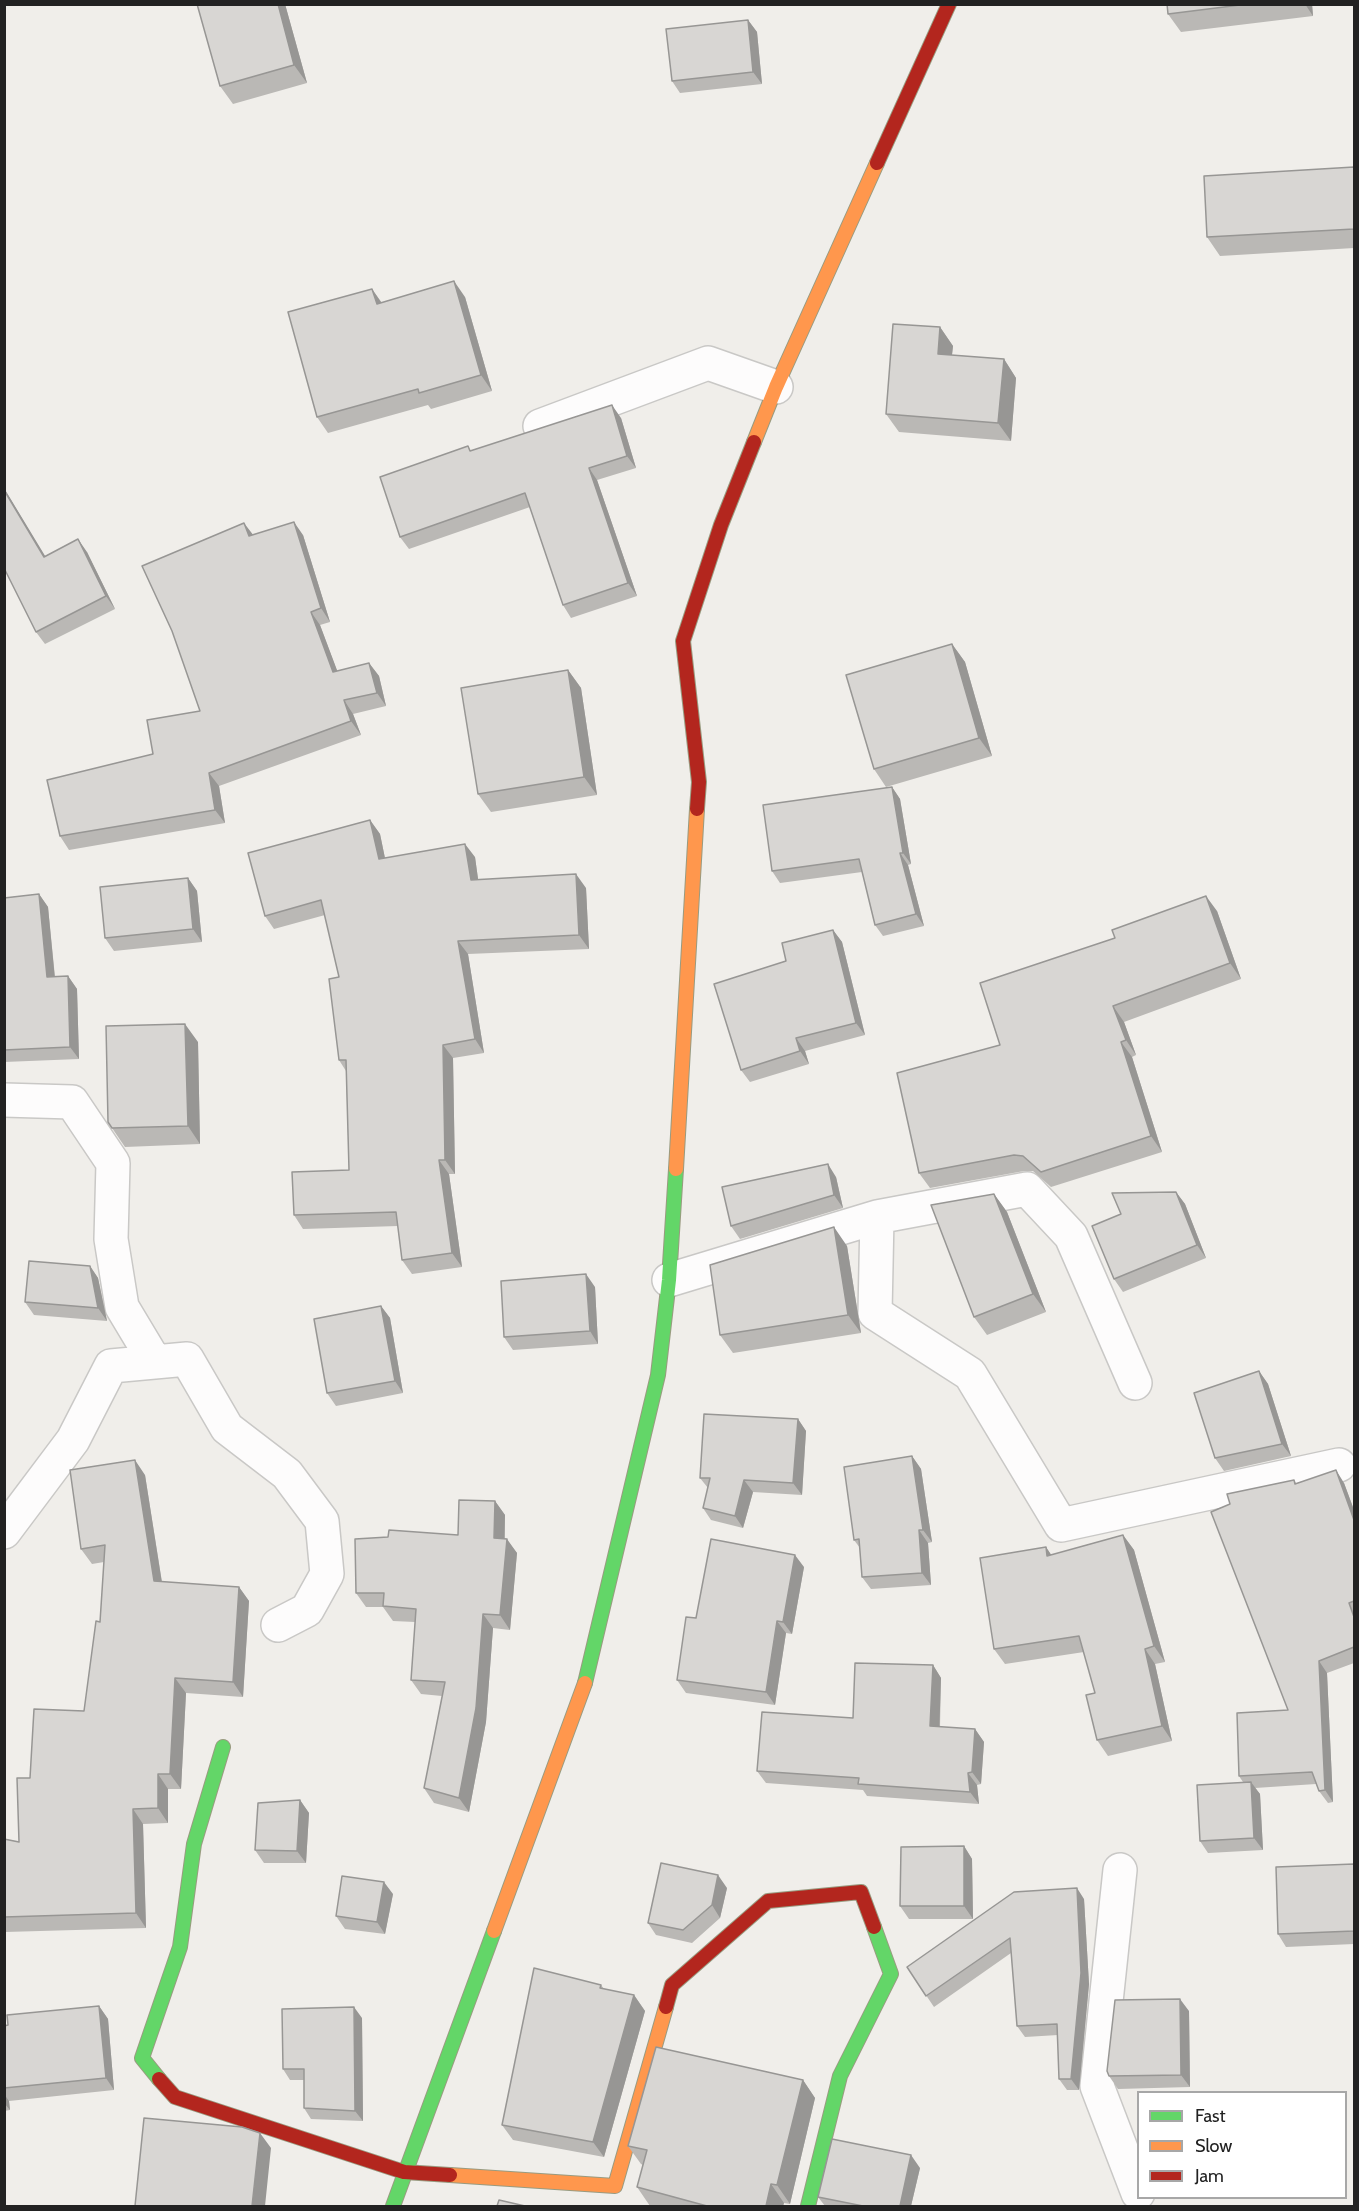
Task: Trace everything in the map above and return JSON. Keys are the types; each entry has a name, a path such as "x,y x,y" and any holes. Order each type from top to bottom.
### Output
{"main road":[{"path":"393,2206 591,1668 658,1375 669,1280 699,782 683,641 721,525 776,387 949,4"},
{"path":"224,1746 194,1844 180,1947 142,2058 175,2097 404,2172 615,2186 672,1985 768,1901 861,1892 891,1974 840,2076 808,2206"}],"street":[{"path":"540,426 708,363 776,387"},
{"path":"4,1100 72,1102 113,1163 111,1239 122,1307 155,1362"},
{"path":"669,1280 877,1217 1027,1189 1071,1236 1135,1383"},
{"path":"877,1217 875,1313 970,1374 1060,1526 1339,1465"},
{"path":"4,1532 73,1440 111,1366 187,1359 227,1428 287,1474 322,1521 327,1574 307,1610 278,1625"},
{"path":"1120,1870 1097,2086 1137,2190"}],"building":[{"path":"197,4 278,4 294,65 220,86"},
{"path":"1167,4 1248,4 1168,14"},
{"path":"748,20 753,72 672,81 666,29"},
{"path":"1354,167 1354,229 1207,237 1204,176"},
{"path":"454,281 481,375 419,393 418,389 317,417 288,312 372,289 377,304"},
{"path":"893,324 940,327 938,354 1004,359 998,423 886,414"},
{"path":"612,405 627,456 589,468 628,583 563,605 525,493 400,537 380,477 468,446 470,451"},
{"path":"4,490 44,557 78,539 106,596 36,632 4,568"},
{"path":"294,522 321,608 311,612 333,672 369,663 377,693 344,700 351,721 209,773 215,810 60,836 47,780 153,754 147,720 200,711 172,631 142,566 244,523 249,536"},
{"path":"952,644 979,738 874,769 846,675"},
{"path":"568,670 584,777 478,794 461,688"},
{"path":"892,787 903,853 900,853 916,914 875,925 859,859 772,871 763,805"},
{"path":"370,820 379,859 465,844 471,880 576,874 579,935 458,941 475,1039 443,1045 445,1160 439,1160 452,1253 402,1260 396,1212 294,1215 292,1172 349,1170 346,1060 339,1060 329,979 339,977 321,900 265,916 248,853"},
{"path":"188,878 193,929 105,938 100,887"},
{"path":"39,894 47,977 68,976 70,1047 4,1050 4,898"},
{"path":"1206,896 1230,963 1113,1006 1126,1040 1121,1042 1151,1136 1041,1172 1023,1156 1014,1155 919,1173 897,1073 1000,1045 980,983 1115,938 1112,930"},
{"path":"833,930 856,1023 796,1038 800,1051 741,1070 714,984 786,961 782,943"},
{"path":"185,1024 188,1126 112,1128 108,1122 106,1026"},
{"path":"828,1164 834,1195 731,1226 722,1187"},
{"path":"1176,1192 1197,1245 1114,1279 1092,1226 1121,1214 1112,1193"},
{"path":"994,1194 1033,1294 974,1317 931,1205"},
{"path":"834,1227 848,1315 720,1335 710,1265"},
{"path":"29,1261 90,1266 98,1308 25,1302"},
{"path":"586,1274 590,1331 504,1337 501,1281"},
{"path":"381,1306 395,1381 327,1393 314,1319"},
{"path":"1259,1371 1282,1444 1215,1458 1194,1393"},
{"path":"704,1414 798,1419 793,1483 744,1480 735,1516 703,1508 710,1478 700,1478"},
{"path":"912,1456 923,1530 919,1530 922,1573 862,1577 859,1539 854,1540 844,1467"},
{"path":"135,1460 154,1581 239,1587 233,1682 175,1678 170,1774 158,1774 158,1808 133,1809 136,1913 4,1917 4,1839 19,1842 17,1778 30,1778 34,1709 84,1711 96,1621 100,1622 105,1545 81,1549 70,1470"},
{"path":"1336,1470 1354,1520 1354,1601 1349,1603 1354,1617 1354,1647 1319,1661 1325,1790 1319,1791 1312,1772 1239,1776 1237,1713 1288,1710 1211,1512 1230,1504 1227,1494 1294,1480 1295,1484"},
{"path":"459,1500 495,1501 494,1538 507,1539 500,1615 483,1614 476,1708 459,1798 424,1788 445,1682 411,1680 416,1609 383,1606 384,1593 356,1593 355,1539 388,1537 389,1530 458,1535"},
{"path":"1123,1535 1154,1646 1145,1649 1162,1726 1097,1740 1086,1695 1095,1693 1079,1636 994,1649 980,1558 1046,1547 1047,1556"},
{"path":"711,1539 795,1555 783,1622 777,1621 766,1692 677,1680 686,1617 696,1618"},
{"path":"855,1663 933,1665 930,1726 975,1729 972,1772 968,1773 970,1792 858,1784 859,1778 757,1771 762,1712 853,1718"},
{"path":"1251,1782 1254,1838 1200,1841 1197,1785"},
{"path":"300,1800 297,1851 255,1850 258,1803"},
{"path":"964,1846 964,1906 900,1906 901,1847"},
{"path":"661,1863 718,1875 712,1905 683,1930 648,1923"},
{"path":"1354,1864 1354,1931 1278,1934 1276,1867"},
{"path":"342,1876 384,1882 377,1922 336,1916"},
{"path":"1077,1888 1081,1973 1071,2079 1059,2079 1057,2024 1017,2026 1010,1938 926,1996 907,1967 1014,1892"},
{"path":"534,1968 601,1985 600,1988 634,1995 593,2142 502,2125"},
{"path":"1180,1999 1181,2075 1109,2076 1107,2071 1115,2000"},
{"path":"99,2006 106,2078 4,2088 4,2026 8,2025 7,2015"},
{"path":"354,2007 355,2111 304,2108 304,2069 283,2069 282,2009"},
{"path":"656,2047 803,2080 777,2185 771,2184 766,2206 707,2206 637,2187 647,2150 628,2146"},
{"path":"144,2118 242,2127 260,2133 252,2206 135,2206"},
{"path":"832,2139 911,2155 900,2206 863,2206 818,2197"},
{"path":"499,2200 525,2206 497,2206"}],"traffic: fast":[{"path":"585,1683 658,1375 669,1280 676,1169"},
{"path":"159,2079 142,2058 180,1947 194,1844 223,1747"},
{"path":"808,2206 840,2076 891,1974 874,1927"},
{"path":"393,2206 494,1931"}],"traffic: slow":[{"path":"754,442 776,387 877,163"},
{"path":"676,1169 697,809"},
{"path":"494,1931 585,1683"},
{"path":"450,2175 615,2186 666,2007"}],"traffic: jam":[{"path":"877,163 949,4"},
{"path":"697,809 699,782 683,641 721,525 754,442"},
{"path":"666,2007 672,1985 768,1901 861,1892 874,1927"},
{"path":"159,2079 175,2097 404,2172 450,2175"}]}
